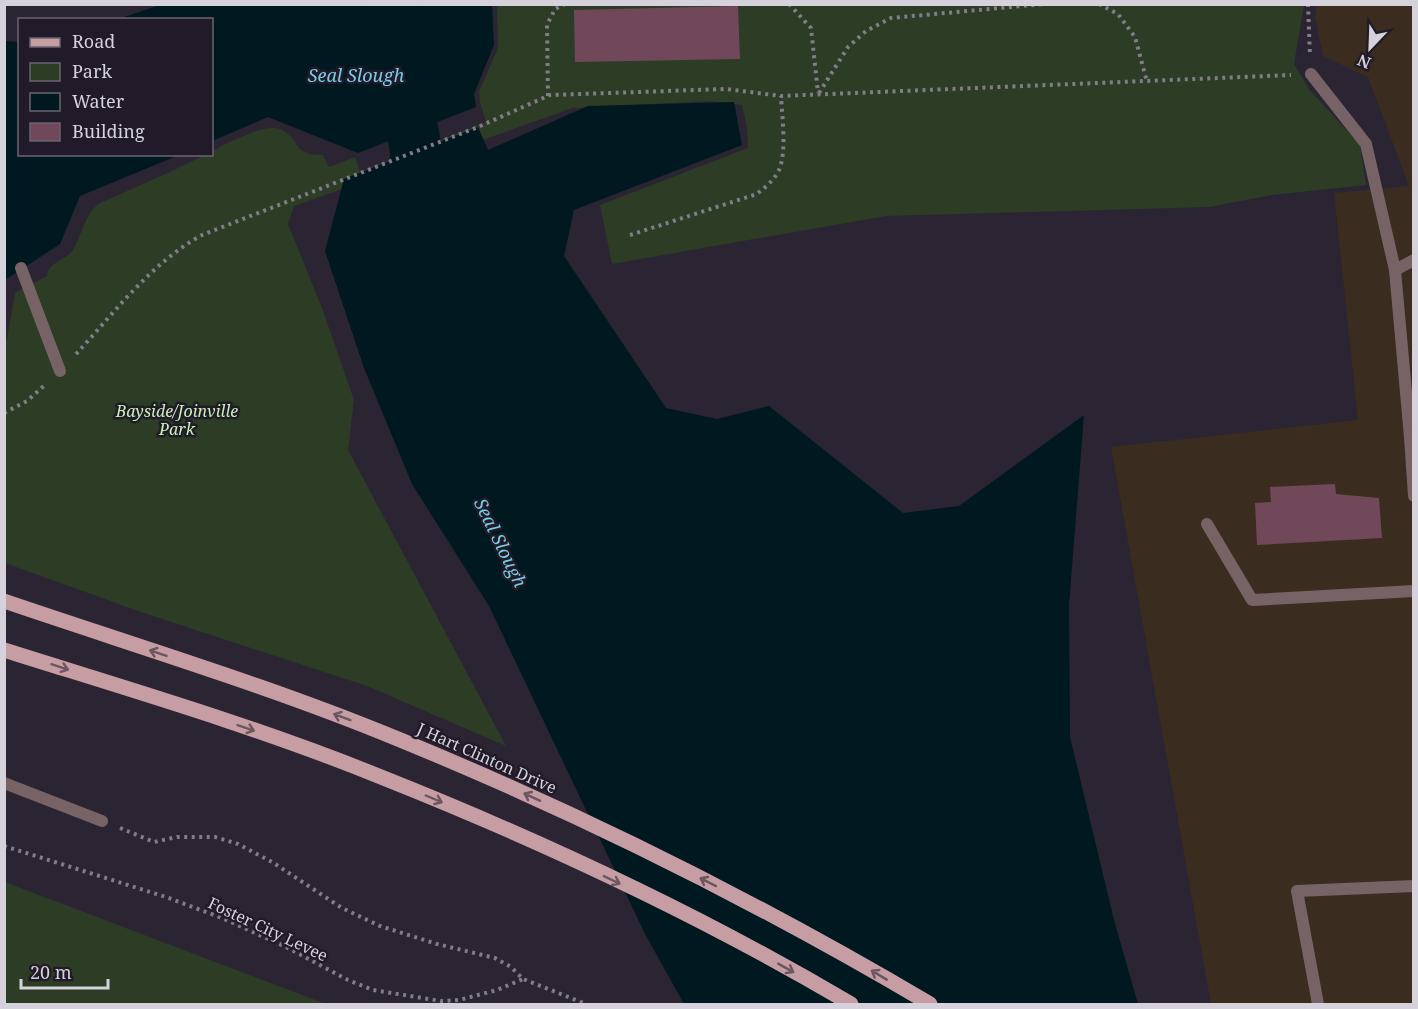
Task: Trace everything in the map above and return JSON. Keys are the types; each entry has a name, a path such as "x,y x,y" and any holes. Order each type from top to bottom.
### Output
{"main road":[{"name":"J Hart Clinton Drive","path":"4,601 314,707 396,738 501,783 673,864 849,957 930,1005"},
{"path":"4,650 210,716 381,777 493,825 663,904 753,950 851,1005"}],"street":[{"path":"1311,74 1366,144 1395,270 1413,496"},
{"path":"1395,270 1413,261"},
{"path":"21,268 60,371"},
{"path":"1207,524 1252,600 1413,591"},
{"path":"4,783 102,821"},
{"path":"1318,1005 1297,891 1413,886"}],"path":[{"path":"548,97 547,25 555,9 565,4"},
{"path":"789,4 811,28 818,93"},
{"path":"818,93 848,47 866,31 891,18 1044,4"},
{"path":"1099,4 1118,14 1135,37 1147,82"},
{"path":"4,413 27,401 60,371 161,262 182,246 202,235 478,127 550,95 726,89 781,96 1311,74 1308,4"},
{"path":"630,236 757,194 771,183 779,170 783,154 781,96"},
{"path":"102,821 154,842 177,837 214,837 238,844 272,862 342,908 380,926 437,944 495,958 511,967 523,978 586,1005"},
{"name":"Foster City Levee","path":"4,846 166,897 222,918 286,947 348,981 373,990 441,1001 459,1000 497,990 523,978"}],"shaded area":[{"path":"1317,5 1413,5 1413,1004 1211,1004 1111,447 1358,420 1334,193 1409,186 1368,77 1323,56 1315,17"}],"green space":[{"name":"Bayside/Joinville Park","path":"497,5 1304,5 1294,64 1309,89 1360,145 1366,185 1272,195 1209,207 886,216 612,264 600,205 748,148 747,127 742,105 710,101 573,108 294,206 288,224 322,308 354,400 348,450 506,746 367,686 138,611 5,563 4,342 7,339 15,293 47,276 50,267 70,254 93,209 98,204 203,156 213,156 213,151 247,134 267,128 282,130 306,153 323,155 329,167 355,157 360,172 486,122 479,92 498,48"},
{"path":"5,882 326,1004 5,1004"}],"water":[{"name":"Seal Slough","path":"163,4 492,5 494,45 474,94 476,107 358,153 268,117 213,141 213,18 121,18"},
{"path":"5,41 18,42 18,156 177,156 80,196 60,244 5,280"},
{"path":"734,102 742,145 574,210 564,256 666,408 717,419 769,406 903,513 959,506 1084,415 1069,605 1070,737 1114,920 1138,1004 684,1004 645,934 489,606 412,484 364,368 325,251 344,179 478,127 488,150 588,106"}],"building":[{"path":"738,6 740,59 575,62 574,10"},
{"path":"1335,484 1336,494 1379,498 1382,538 1257,545 1255,503 1271,502 1270,487"}],"waterway":[{"name":"Seal Slough","path":"391,4 416,151 416,223"}]}
